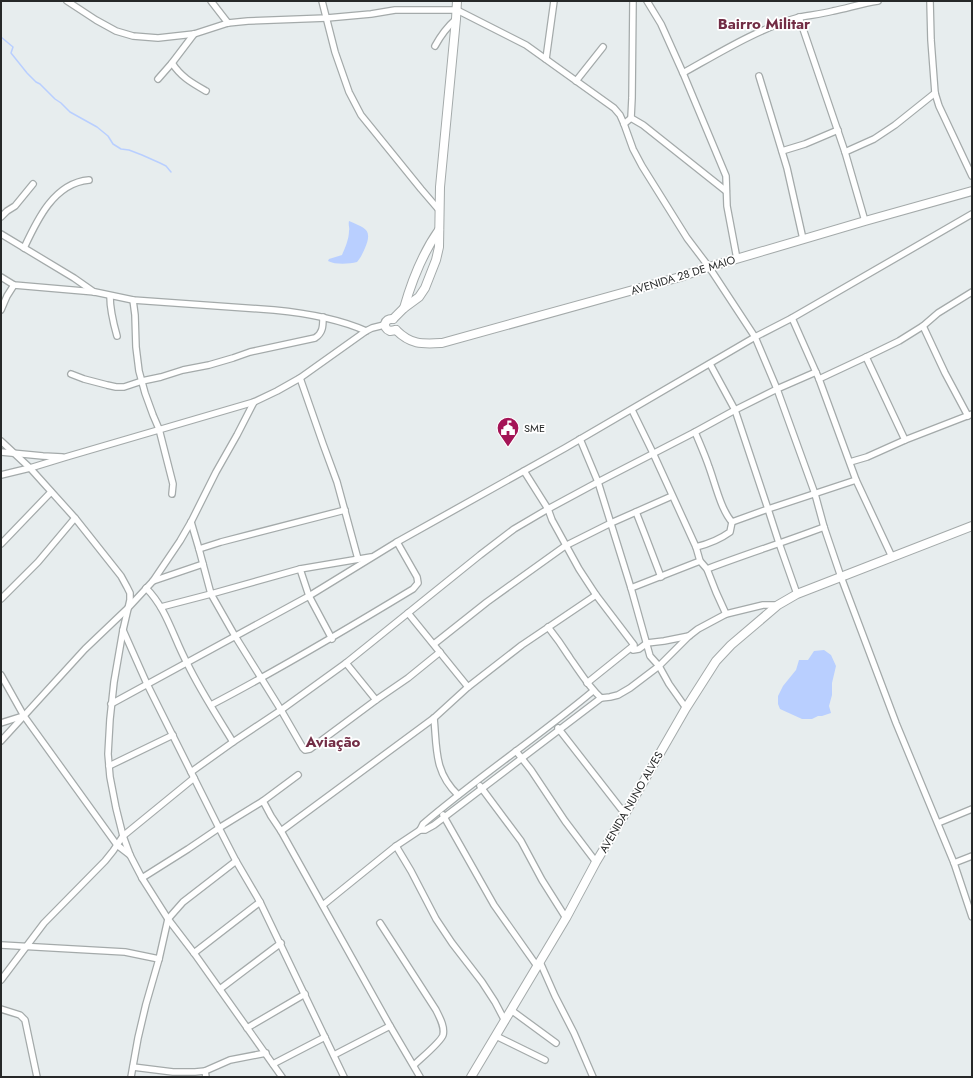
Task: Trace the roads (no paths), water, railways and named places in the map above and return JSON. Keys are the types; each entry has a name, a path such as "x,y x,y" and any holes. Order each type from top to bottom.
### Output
{"street":[{"path":"66,1 116,31 133,36 158,38 194,34 228,23 248,21 327,18 395,10 457,10 526,45 614,108 620,115 633,149 642,166 687,238 709,267 756,337 777,389 815,494 824,527 841,577 896,723 954,863 971,909 972,917"},
{"path":"211,1 228,23"},
{"path":"322,1 335,52 349,92 362,115 439,210"},
{"path":"1,476 254,402 300,378 366,331 384,325 387,320 390,318 393,319 404,308 419,297 425,288 436,260 439,247 439,210 443,150 457,1"},
{"path":"546,59 554,1"},
{"path":"624,124 631,118 633,1"},
{"path":"647,1 661,24 726,176 726,191 737,259"},
{"path":"683,74 726,49 774,26 799,17 878,1"},
{"path":"930,1 935,93 938,106 972,176"},
{"path":"799,17 838,130 864,221"},
{"path":"435,46 442,33 456,19"},
{"path":"158,79 172,64 194,34"},
{"path":"576,81 603,47"},
{"path":"172,64 182,76 206,91"},
{"path":"759,76 782,151 803,239"},
{"path":"845,152 874,139 895,125 935,93"},
{"path":"631,118 644,125 726,191"},
{"path":"782,151 805,144 838,130"},
{"path":"24,248 40,217 57,195 81,181 90,180"},
{"path":"1,217 20,201 33,184"},
{"name":"AVENIDA 28 DE MAIO","path":"396,330 401,335 415,343 442,343 695,272 864,221 972,191"},
{"path":"111,704 309,596 397,542 632,410 756,337 792,318 972,214"},
{"path":"404,308 414,277 428,245 439,230"},
{"path":"1,234 74,278 94,292"},
{"path":"2,279 14,285 94,292 133,300 297,312 356,326 366,331"},
{"path":"1,310 14,285"},
{"path":"819,379 899,341 923,326 938,313 972,292"},
{"path":"110,296 111,315 117,336"},
{"path":"133,300 139,371 153,415 160,429 174,484 172,494"},
{"path":"71,374 116,387 124,387 183,370 209,365 250,352 315,338 320,335 322,330 323,318"},
{"path":"792,318 819,379 826,402 856,480 892,557"},
{"path":"384,325 390,332 396,330 398,325 393,319"},
{"path":"850,462 970,415 945,373 923,326"},
{"path":"866,357 905,440"},
{"path":"710,364 735,410 797,594"},
{"path":"191,772 346,663 514,529 598,482 735,410 816,372"},
{"path":"300,378 337,482 358,559"},
{"path":"1,741 85,649 128,608 152,581 180,541 191,522 254,402"},
{"path":"632,410 696,547 700,561 707,569 726,614"},
{"path":"695,432 721,501 729,519 732,522"},
{"path":"1,435 2,442 30,468 75,518 128,587 130,600 114,682 108,754 110,777 123,836 130,855 142,878 168,919 282,1077"},
{"path":"580,439 598,482 631,588 650,656 659,666 669,684 686,708"},
{"path":"1,452 66,457"},
{"path":"524,471 548,509 565,546 579,569 596,595 634,646 632,650 639,649 647,644 689,636"},
{"path":"732,522 768,508 856,480"},
{"path":"1,544 51,492"},
{"path":"434,644 487,602 565,546 611,523 672,496"},
{"path":"199,549 345,510"},
{"path":"636,512 661,577"},
{"path":"1,598 38,562 75,518"},
{"path":"191,522 211,594 305,750 308,750 408,678 440,652"},
{"path":"696,547 714,542 730,532 732,522"},
{"name":"AVENIDA NUNO ALVES","path":"472,1077 566,918 596,862 686,708 716,661 731,645 778,605 797,594 972,526"},
{"path":"707,569 779,543 786,542 824,527"},
{"path":"211,705 332,638 413,589 418,582 417,577 397,542"},
{"path":"161,607 300,569 374,556"},
{"path":"631,588 700,561"},
{"path":"152,581 203,564"},
{"path":"300,569 309,596 332,638"},
{"path":"146,588 161,607 186,662 233,742"},
{"path":"281,831 434,718 468,687 522,645 596,595"},
{"path":"323,905 396,846 420,830 425,830 445,817 601,698 618,695 630,688 659,666 698,629 726,614 763,605 778,605"},
{"path":"408,613 468,687"},
{"path":"548,627 587,683 601,698"},
{"path":"123,630 147,684 219,828 260,902 281,944 344,1077"},
{"path":"587,683 634,646"},
{"path":"346,663 376,700"},
{"path":"1,675 24,716 117,845 130,855"},
{"path":"420,830 423,824 458,794 555,723 593,691"},
{"path":"1,723 24,716"},
{"path":"434,718 436,749 440,768 445,779 458,794"},
{"path":"555,723 625,814"},
{"path":"109,766 173,735"},
{"path":"516,751 596,862"},
{"path":"142,878 219,828 263,802 298,775"},
{"path":"1,980 44,923 106,861 123,836 194,778"},
{"path":"476,781 521,841 542,880 566,918"},
{"path":"263,802 281,831 420,1077"},
{"path":"938,823 972,809"},
{"path":"440,811 445,817 494,904 538,964 574,1033 593,1077"},
{"path":"396,846 436,919 452,943 482,982 505,1021"},
{"path":"954,863 972,856"},
{"path":"131,1077 138,1038 168,919 183,902 236,861"},
{"path":"194,953 260,902"},
{"path":"380,923 436,1010 441,1021 442,1035 439,1040 414,1065"},
{"path":"220,990 281,944"},
{"path":"1,945 125,952 159,959"},
{"path":"247,1028 305,994"},
{"path":"1,1010 20,1015 25,1020 37,1077"},
{"path":"512,1010 556,1043"},
{"path":"334,1055 390,1026"},
{"path":"496,1036 546,1060"},
{"path":"273,1064 325,1037"},
{"path":"132,1068 173,1072 205,1071 230,1060 266,1053"},
{"path":"205,1071 206,1077"}],"water":[{"path":"349,221 363,228 368,233 367,242 363,253 357,262 342,264 328,261 329,259 342,255 347,243"},
{"path":"824,650 831,655 836,666 829,706 831,713 812,719 802,719 780,709 778,704 778,696 783,686 796,670 799,660 808,660 814,651"}],"waterway":[{"path":"1,37 13,47 11,53 27,73 70,112 97,127 108,136 113,144 121,149 129,150 160,163 166,166 171,172"}],"place":[{"name":"SME","path":"508,448"}],"district":[{"name":"Bairro Militar","path":"764,24"},
{"name":"Aviação","path":"333,742"}]}
